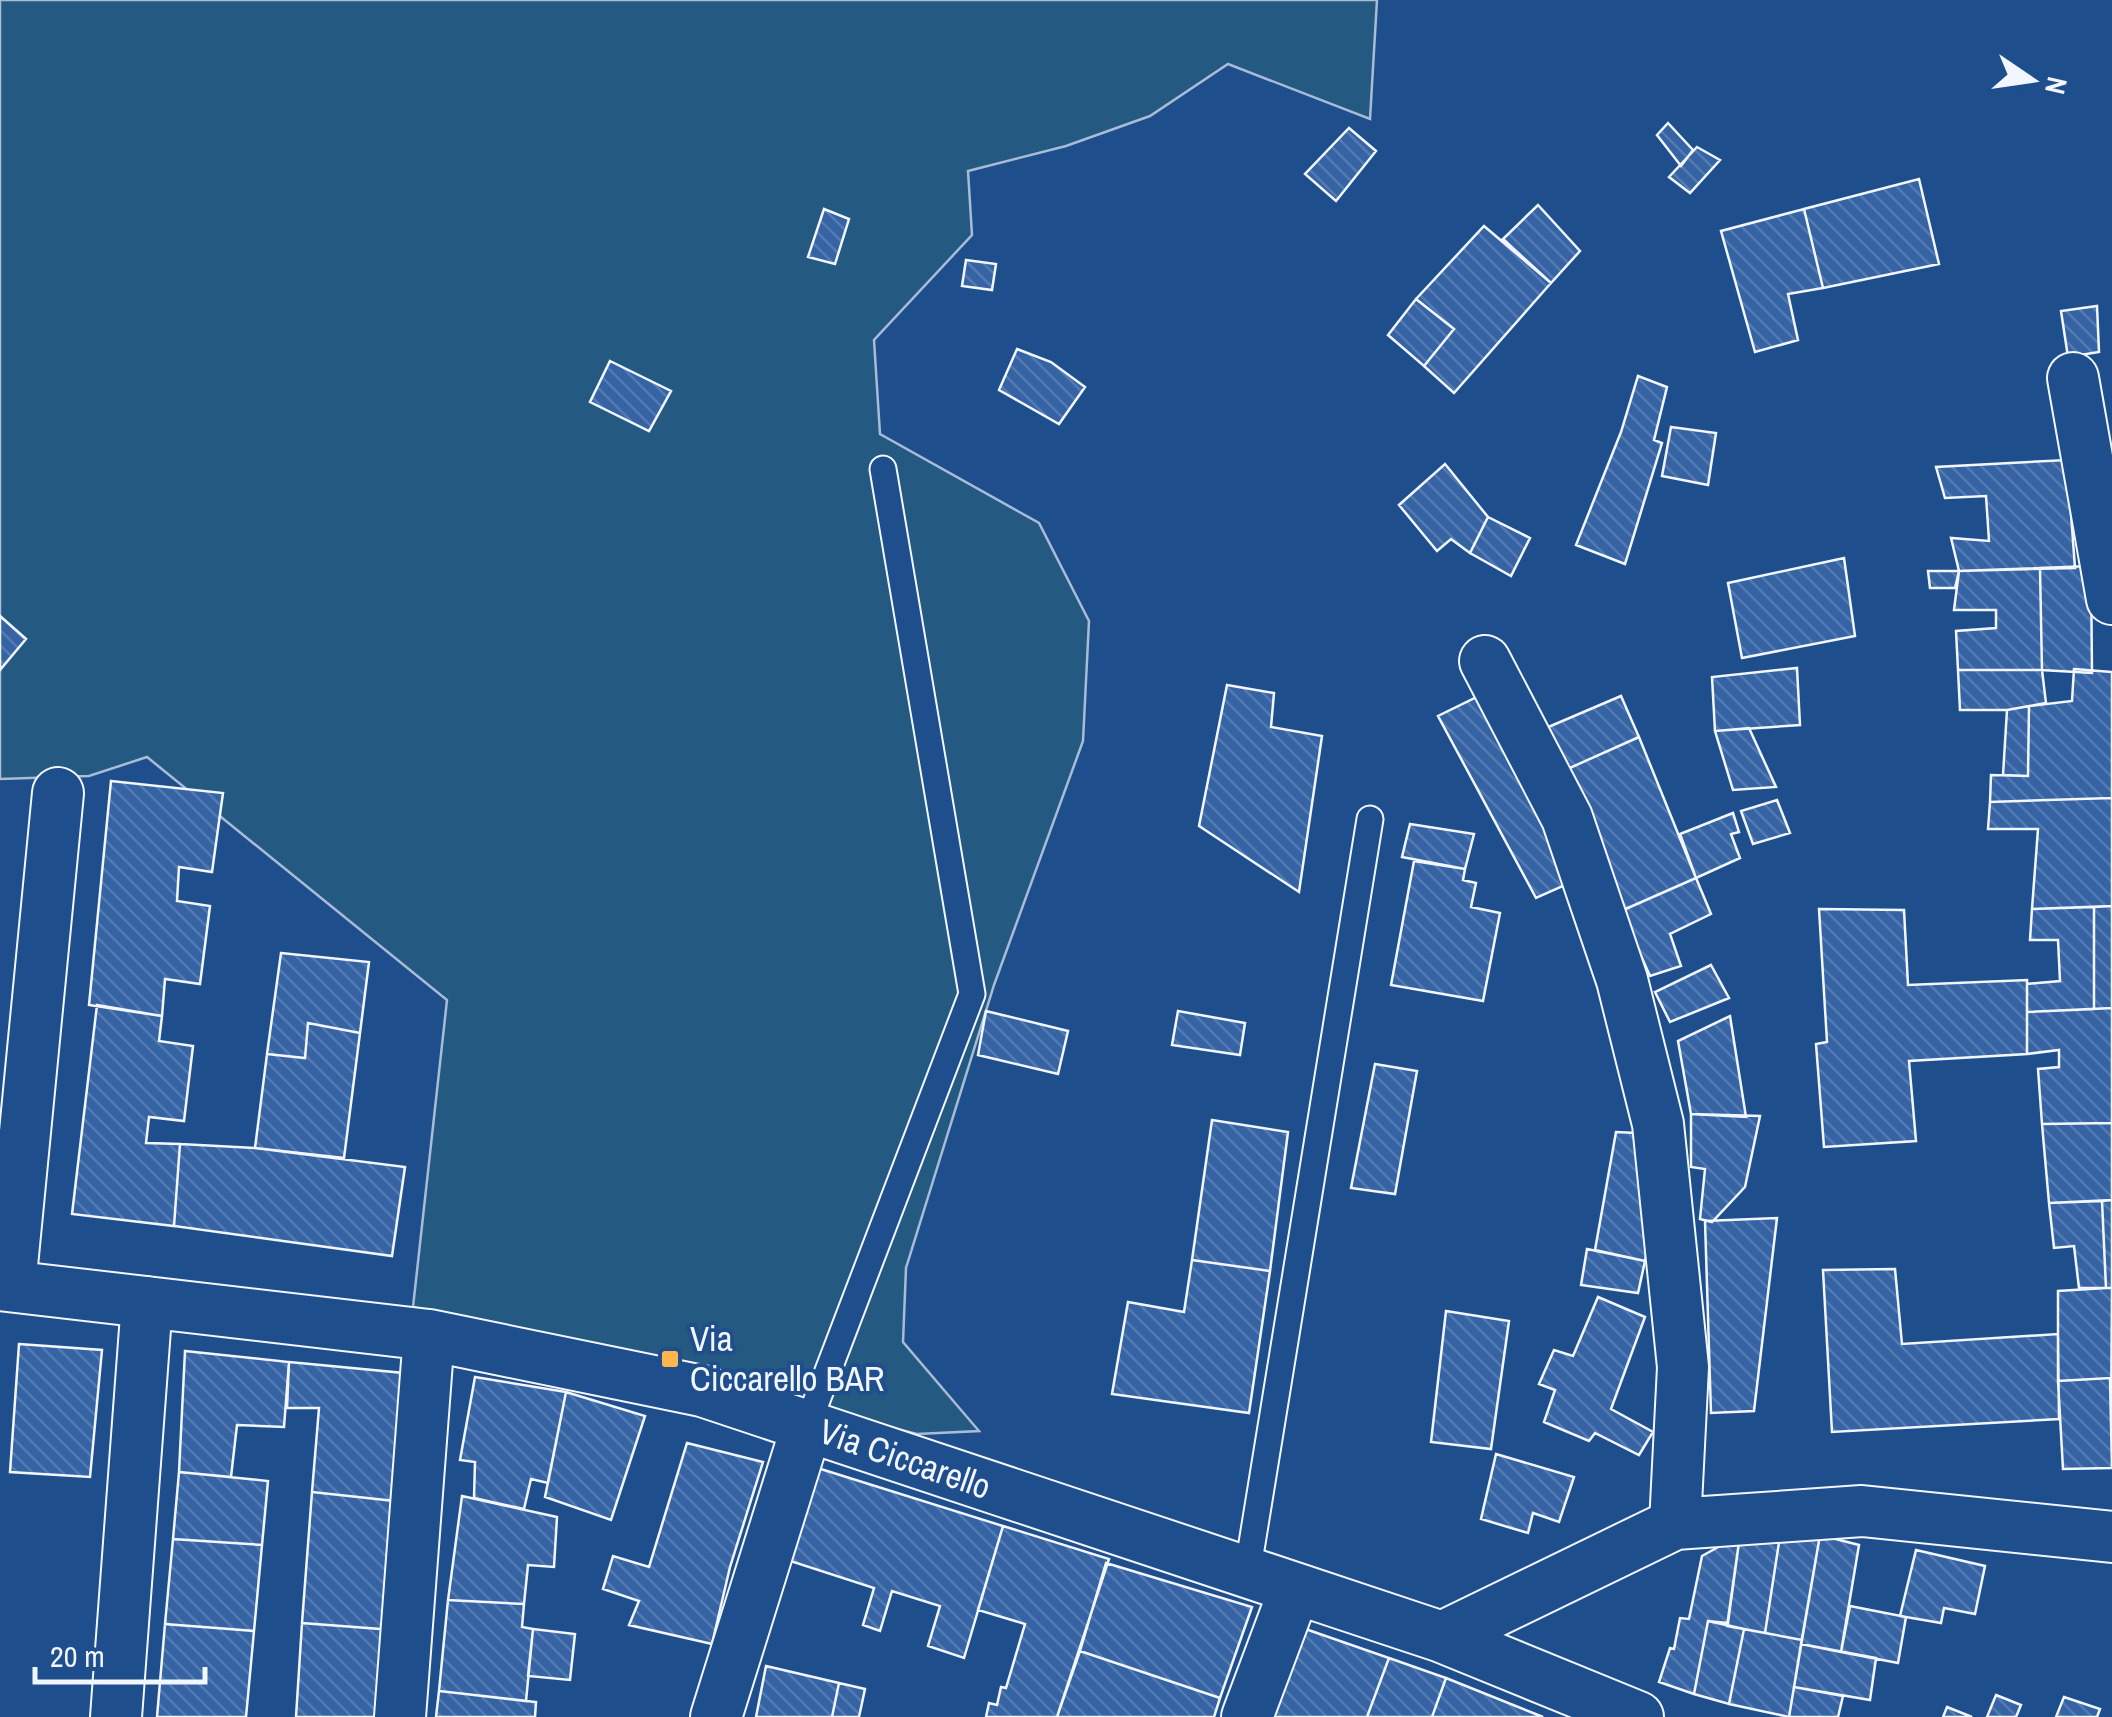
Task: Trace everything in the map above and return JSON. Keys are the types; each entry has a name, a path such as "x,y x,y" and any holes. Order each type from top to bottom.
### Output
{"street":[{"path":"2073,378 2112,598"},
{"path":"1485,661 1567,818 1622,980 1658,1124 1683,1368 1675,1524"},
{"path":"5,1285 58,793"},
{"name":"Via Ciccarello","path":"5,1285 429,1335 702,1391 1442,1637 1638,1717"},
{"path":"116,1717 147,1302"},
{"path":"400,1717 429,1335"},
{"path":"716,1717 807,1426"},
{"path":"1442,1637 1675,1524 1862,1511 2112,1538"},
{"path":"1248,1717 1295,1589"}],"lane":[{"path":"807,1426 972,994 882,468"},
{"path":"1247,1574 1370,819"}],"shaded area":[{"path":"0,0 1377,0 1370,119 1228,64 1150,116 1066,146 968,171 972,235 874,340 880,434 1039,523 1089,621 1083,741 994,985 906,1268 903,1342 979,1431 917,1434 413,1307 447,1000 147,757 89,776 0,779"}],"building":[{"path":"1668,123 1693,150 1681,166 1657,135"},
{"path":"1349,128 1376,151 1336,201 1305,174"},
{"path":"1697,147 1720,160 1690,193 1669,177"},
{"path":"1919,179 1939,264 1823,288 1804,209"},
{"path":"1538,205 1580,251 1551,283 1503,239"},
{"path":"824,209 849,219 835,264 808,257"},
{"path":"1804,209 1823,288 1788,294 1798,340 1755,352 1721,231"},
{"path":"1484,226 1551,283 1454,393 1424,366 1454,329 1416,299"},
{"path":"966,260 996,264 992,290 962,286"},
{"path":"1416,299 1454,329 1424,366 1388,335"},
{"path":"2097,306 2099,352 2068,357 2061,311"},
{"path":"1017,349 1051,362 1085,387 1059,424 999,390"},
{"path":"610,361 671,391 649,431 590,402"},
{"path":"1638,376 1667,387 1654,440 1662,443 1625,564 1576,545 1621,432"},
{"path":"1671,427 1716,433 1708,485 1662,476"},
{"path":"2067,460 2075,568 1959,571 1951,538 1989,541 1986,496 1945,498 1936,467"},
{"path":"1445,464 1488,517 1470,553 1451,539 1437,551 1399,505"},
{"path":"1488,517 1530,538 1511,576 1470,553"},
{"path":"1844,558 1855,636 1742,658 1728,583"},
{"path":"2091,566 2092,673 2042,670 2040,568"},
{"path":"2040,568 2042,670 1958,670 1956,631 1996,628 1996,610 1954,610 1959,571"},
{"path":"1928,571 1959,571 1955,588 1930,588"},
{"path":"0,616 26,639 0,670"},
{"path":"1797,668 1800,725 1715,731 1712,677"},
{"path":"2074,669 2112,672 2112,798 1990,802 1991,775 2028,776 2029,706 2072,701"},
{"path":"1958,670 2042,670 2046,703 2007,710 1960,710"},
{"path":"1227,685 1274,693 1271,727 1322,736 1299,892 1199,826"},
{"path":"1483,694 1581,878 1536,898 1438,716"},
{"path":"1621,696 1639,737 1563,771 1546,728"},
{"path":"2029,706 2028,776 2003,775 2007,710"},
{"path":"1749,728 1776,787 1733,790 1715,731"},
{"path":"1639,737 1696,878 1621,911 1563,771"},
{"path":"111,781 223,793 212,872 179,867 177,901 210,906 200,984 165,979 162,1016 89,1005"},
{"path":"2112,798 2112,906 2032,909 2038,829 1988,829 1990,802"},
{"path":"1777,800 1790,833 1753,844 1741,811"},
{"path":"1733,813 1739,832 1731,834 1740,858 1696,878 1680,834"},
{"path":"1410,824 1474,834 1465,869 1402,857"},
{"path":"1414,861 1465,869 1463,880 1476,883 1471,907 1500,913 1483,1001 1391,985"},
{"path":"1696,878 1711,914 1670,934 1681,966 1650,976 1621,911"},
{"path":"2112,906 2112,1008 2094,1009 2094,907"},
{"path":"2094,907 2094,1009 2027,1012 2027,984 2060,981 2058,940 2030,940 2032,909"},
{"path":"1819,909 1904,910 1908,985 2027,980 2027,1054 1909,1061 1916,1141 1824,1147 1816,1044 1827,1042"},
{"path":"281,953 369,962 360,1033 308,1023 305,1058 267,1054"},
{"path":"1711,965 1729,998 1670,1022 1655,992"},
{"path":"97,1005 162,1016 159,1041 193,1046 184,1121 149,1117 146,1143 180,1144 174,1226 72,1214"},
{"path":"2112,1008 2112,1123 2042,1124 2038,1069 2059,1067 2059,1050 2027,1054 2027,1012"},
{"path":"986,1011 1068,1031 1058,1074 978,1055"},
{"path":"1178,1011 1245,1023 1240,1055 1172,1045"},
{"path":"1730,1016 1746,1117 1691,1114 1678,1041"},
{"path":"308,1023 360,1033 344,1158 255,1148 267,1054 305,1058"},
{"path":"1375,1064 1417,1071 1395,1194 1351,1188"},
{"path":"1691,1114 1760,1116 1745,1187 1712,1222 1700,1219 1705,1169 1691,1167"},
{"path":"1212,1120 1288,1132 1270,1271 1192,1260"},
{"path":"2112,1123 2112,1200 2049,1203 2042,1124"},
{"path":"1616,1132 1657,1134 1656,1205 1645,1261 1595,1250"},
{"path":"180,1144 255,1148 405,1167 392,1256 174,1226"},
{"path":"2112,1200 2112,1288 2106,1288 2102,1201"},
{"path":"2102,1201 2106,1288 2079,1288 2074,1246 2054,1248 2049,1203"},
{"path":"1777,1218 1754,1411 1711,1413 1705,1221"},
{"path":"1587,1249 1645,1261 1638,1293 1581,1285"},
{"path":"1192,1260 1270,1271 1249,1413 1112,1394 1128,1302 1184,1312"},
{"path":"1895,1269 1902,1344 2058,1334 2059,1419 1832,1432 1823,1270"},
{"path":"2112,1288 2111,1425 2110,1378 2058,1381 2058,1291"},
{"path":"1598,1297 1645,1317 1611,1409 1653,1432 1639,1455 1595,1433 1589,1441 1544,1422 1555,1390 1539,1384 1554,1350 1573,1356"},
{"path":"1446,1311 1509,1321 1491,1449 1431,1442"},
{"path":"19,1344 102,1350 90,1477 10,1472"},
{"path":"185,1351 289,1362 284,1427 237,1425 231,1477 179,1472"},
{"path":"289,1362 414,1374 404,1502 312,1492 319,1408 287,1408"},
{"path":"475,1377 566,1392 548,1483 531,1479 524,1509 474,1498 475,1462 460,1460"},
{"path":"2110,1378 2112,1468 2063,1469 2058,1381"},
{"path":"566,1392 645,1416 611,1520 545,1497"},
{"path":"687,1443 763,1462 730,1567 712,1644 629,1625 639,1601 603,1589 613,1556 649,1567"},
{"path":"1496,1454 1574,1477 1559,1522 1533,1513 1528,1533 1481,1519"},
{"path":"808,1465 1003,1526 964,1658 928,1646 940,1606 892,1591 880,1631 863,1625 874,1588 781,1558"},
{"path":"179,1472 268,1481 262,1545 173,1539"},
{"path":"312,1492 404,1502 393,1630 302,1623"},
{"path":"462,1496 557,1517 554,1567 528,1565 524,1604 448,1600"},
{"path":"1003,1526 1109,1559 1057,1717 986,1717 989,1703 997,1705 1001,1687 1006,1688 1025,1624 978,1610"},
{"path":"1740,1535 1728,1623 1708,1621 1694,1694 1659,1682 1670,1648 1674,1649 1680,1618 1689,1619 1702,1556"},
{"path":"1740,1535 1780,1536 1765,1633 1727,1626"},
{"path":"1820,1535 1802,1640 1765,1633 1780,1536"},
{"path":"1820,1535 1859,1545 1841,1652 1801,1644"},
{"path":"173,1539 262,1545 254,1631 165,1624"},
{"path":"1916,1550 1985,1566 1975,1614 1944,1608 1941,1623 1900,1616"},
{"path":"1106,1563 1252,1607 1220,1698 1080,1651"},
{"path":"448,1600 524,1604 522,1627 533,1629 526,1701 439,1691"},
{"path":"1850,1606 1906,1617 1898,1663 1841,1652"},
{"path":"1708,1621 1744,1629 1729,1704 1694,1694"},
{"path":"302,1623 393,1630 385,1717 296,1717"},
{"path":"165,1624 254,1631 246,1717 157,1717"},
{"path":"1294,1625 1389,1658 1367,1717 1263,1717"},
{"path":"533,1629 575,1634 570,1680 528,1676"},
{"path":"1744,1629 1802,1640 1789,1717 1729,1704"},
{"path":"1801,1644 1876,1658 1870,1700 1794,1687"},
{"path":"1080,1651 1220,1698 1214,1717 1057,1717"},
{"path":"1389,1658 1446,1678 1432,1717 1367,1717"},
{"path":"766,1666 839,1683 832,1717 756,1717"},
{"path":"1446,1678 1543,1717 1432,1717"},
{"path":"839,1683 865,1689 859,1717 832,1717"},
{"path":"1794,1687 1843,1696 1838,1717 1789,1717"},
{"path":"439,1691 536,1702 535,1717 436,1717"},
{"path":"1996,1695 2021,1705 2016,1717 1987,1717"},
{"path":"2064,1697 2100,1709 2097,1717 2056,1717"},
{"path":"1947,1707 1972,1717 1943,1717"}],"place":[{"name":"Via Ciccarello BAR","path":"670,1359"}]}
